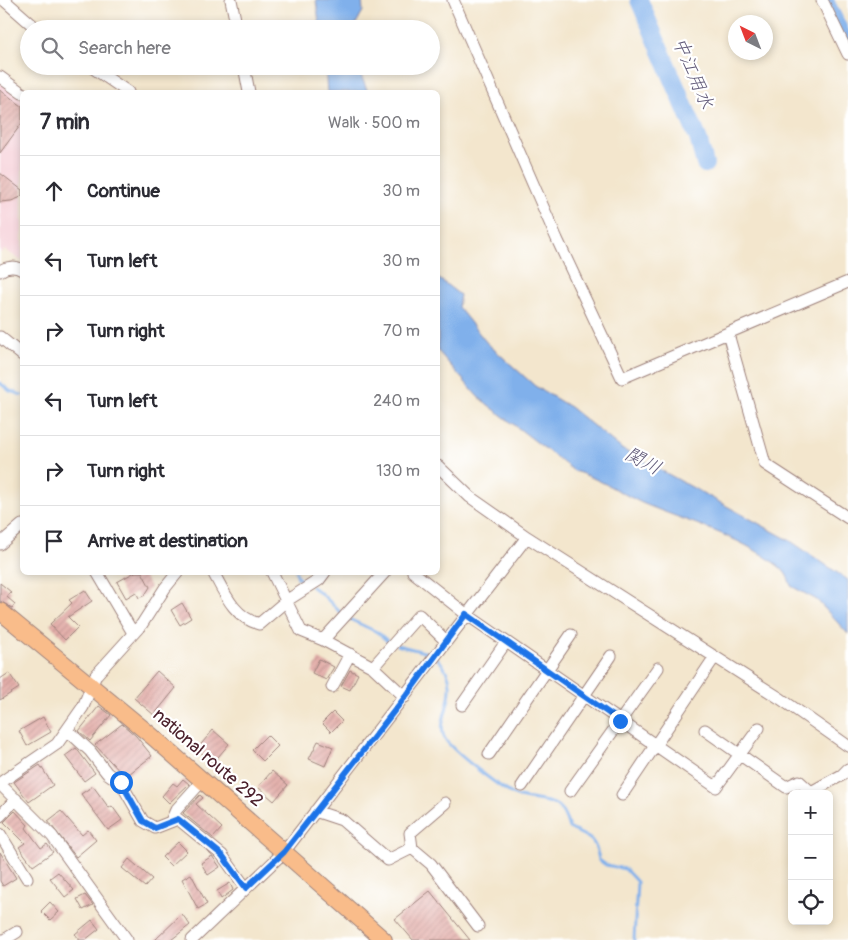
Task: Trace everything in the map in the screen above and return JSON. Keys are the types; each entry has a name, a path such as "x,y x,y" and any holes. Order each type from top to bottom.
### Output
{"highway":[{"name":"national route 292","path":"0,612 91,684 384,940"}],"street":[{"path":"4,0 27,20"},
{"path":"232,0 235,20"},
{"path":"453,0 557,239 622,378 848,282"},
{"path":"822,0 848,54"},
{"path":"103,75 125,90"},
{"path":"246,75 249,90"},
{"path":"0,77 20,92"},
{"path":"0,271 5,268 20,269"},
{"path":"728,334 765,464 848,518"},
{"path":"0,337 20,353"},
{"path":"440,468 470,497 526,537 781,699 848,746"},
{"path":"0,544 20,527"},
{"path":"192,940 284,852 405,697 526,537"},
{"path":"99,575 134,633"},
{"path":"127,940 52,836 0,783 57,744 83,707 96,675 134,633 176,575"},
{"path":"215,575 230,603 246,621 259,624 286,601 319,580 323,575"},
{"path":"273,575 300,631 323,640 373,667 405,697"},
{"path":"323,640 381,575"},
{"path":"417,575 466,614 716,787 759,728"},
{"path":"373,667 419,615 446,641"},
{"path":"489,754 571,636"},
{"path":"462,705 506,642"},
{"path":"332,688 350,654"},
{"path":"522,786 611,656"},
{"path":"622,795 714,658"},
{"path":"570,791 658,668"},
{"path":"67,730 90,751 107,773 121,782 143,821 155,828 178,819 222,855 246,888"},
{"path":"705,730 786,787 799,781 811,792 848,769"},
{"path":"171,821 176,810 203,780"},
{"path":"0,816 16,799"},
{"path":"445,803 410,832 412,848 431,864 478,926"},
{"path":"315,811 342,820 388,860 412,848"},
{"path":"0,834 27,878"},
{"path":"4,940 17,932"}],"shaded area":[{"path":"0,82 20,97 20,260 5,250 0,253"}],"water":[{"path":"316,0 362,0 363,11 358,20 319,20"},
{"path":"326,75 361,75 367,90 327,90"},
{"name":"関川","path":"440,280 460,295 458,307 487,343 535,386 570,407 622,449 789,540 848,580 848,634 817,600 791,586 782,569 762,555 729,537 642,503 600,481 574,471 478,397 440,353"}],"building":[{"path":"0,90 20,105 20,126 0,153"},
{"path":"0,173 20,188 20,197 11,201 0,202"},
{"path":"130,575 144,575 150,587 145,595 139,598 136,592 126,598 117,582"},
{"path":"0,583 11,592 7,597 15,604 12,608 0,601"},
{"path":"85,590 92,601 68,617 78,627 65,640 50,624 72,603 69,600"},
{"path":"182,603 191,618 180,625 171,610"},
{"path":"319,659 334,667 326,680 312,673"},
{"path":"350,670 358,674 350,690 341,686"},
{"path":"157,671 176,688 154,715 134,698"},
{"path":"9,673 19,688 0,700 0,679"},
{"path":"99,706 111,715 90,741 79,731"},
{"path":"333,712 342,721 331,732 322,723"},
{"path":"43,717 51,732 27,746 19,731"},
{"path":"122,724 136,736 152,756 125,777 95,745"},
{"path":"213,730 229,744 213,763 197,749"},
{"path":"267,735 278,746 263,761 252,750"},
{"path":"318,741 333,747 325,766 309,759"},
{"path":"76,748 95,773 84,781 65,756"},
{"path":"40,765 53,785 29,802 14,782"},
{"path":"272,771 288,785 274,801 258,787"},
{"path":"183,779 189,784 169,803 162,796 173,783 177,786"},
{"path":"93,786 109,808 112,806 122,820 108,830 81,794"},
{"path":"200,795 203,798 196,804 222,828 213,838 183,813"},
{"path":"15,811 28,825 26,828 41,848 47,844 53,852 33,866 19,847 25,843 4,822"},
{"path":"61,811 82,835 88,830 96,840 76,857 48,821"},
{"path":"178,842 187,851 171,866 162,857"},
{"path":"0,852 16,878 3,886 0,881"},
{"path":"212,856 220,867 208,875 201,863"},
{"path":"129,859 152,879 145,887 122,868"},
{"path":"58,872 74,890 65,897 50,878"},
{"path":"191,874 207,904 198,909 182,879"},
{"path":"230,883 233,890 221,899 217,891"},
{"path":"430,891 470,940 413,940 395,919"},
{"path":"85,895 93,905 83,910 77,899"},
{"path":"50,902 59,912 50,920 41,911"},
{"path":"182,914 190,925 171,940 155,940"},
{"path":"92,920 99,929 85,940 80,940 75,934"}],"waterway":[{"name":"中江用水","path":"639,0 698,138 705,164"},
{"path":"829,0 848,39"},
{"path":"0,383 10,391 20,394"},
{"path":"297,575 298,578 307,583"},
{"path":"312,587 342,614"},
{"path":"347,618 377,632 391,644"},
{"path":"397,645 432,654"},
{"path":"437,658 446,669 449,680 450,691 442,729 448,743 466,760 512,794 548,802 559,807 569,828 593,842 599,860 606,865 625,869 637,882 634,940"}],"route":[{"path":"121,782 143,821 155,828 178,819 222,855 246,888 284,852 409,692 466,614 620,721"}]}
